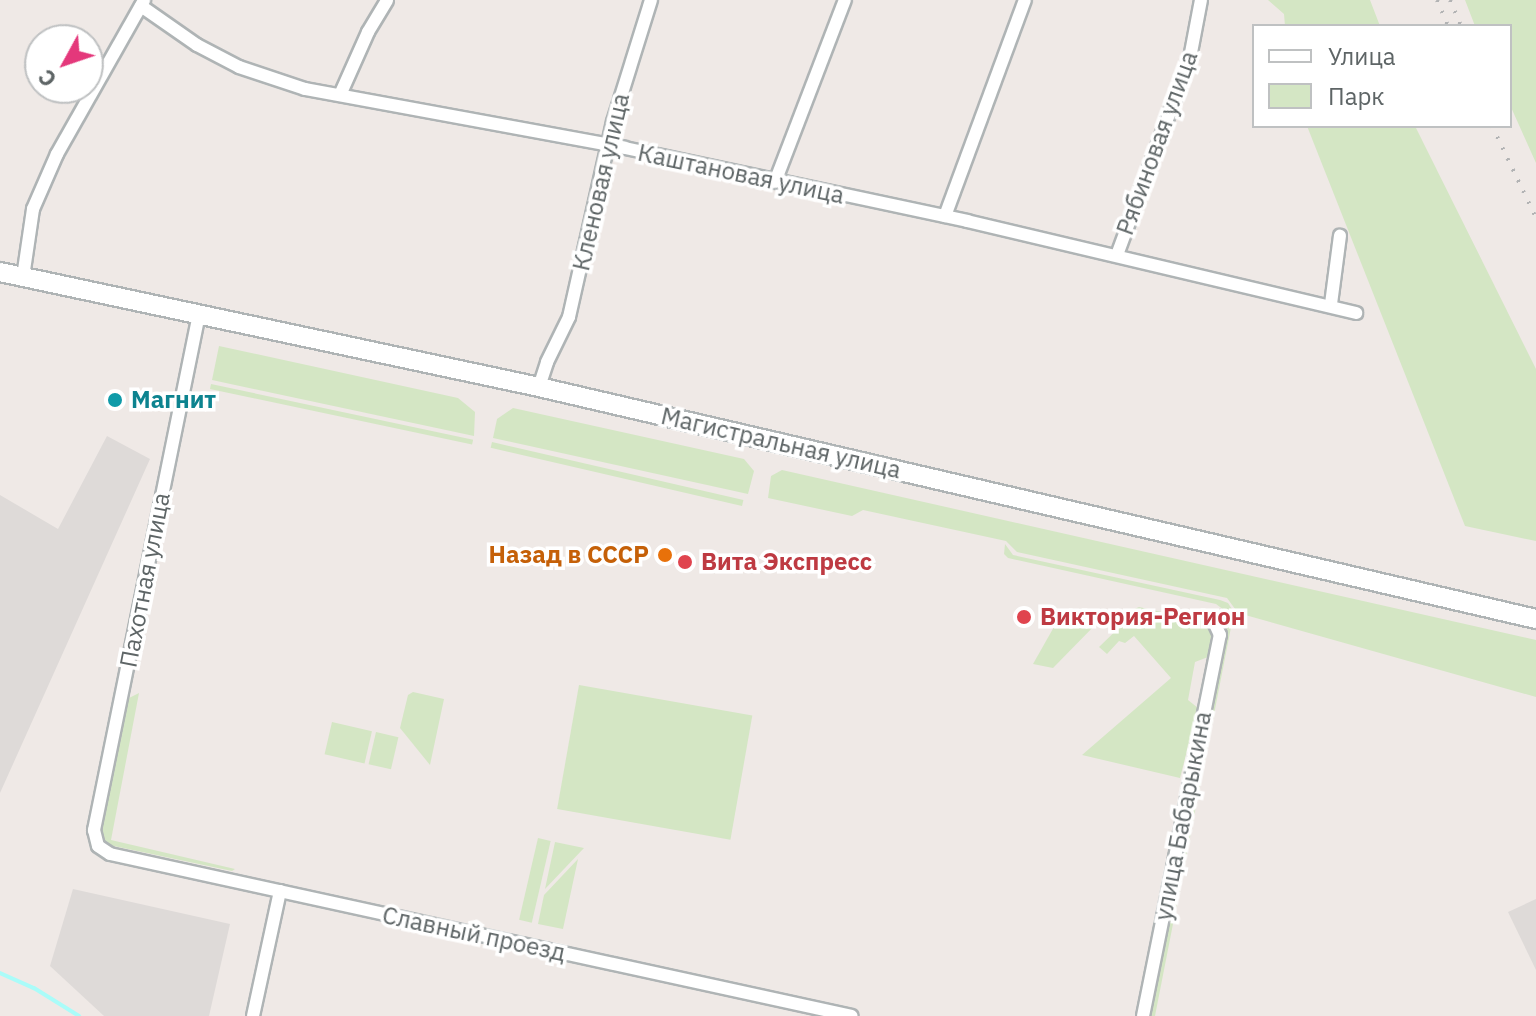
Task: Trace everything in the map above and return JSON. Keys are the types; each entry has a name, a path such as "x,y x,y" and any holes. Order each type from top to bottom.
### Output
{"main road":[{"name":"Магистральная улица","path":"0,272 539,387 1536,619"}],"street":[{"path":"340,95 368,32 387,0"},
{"name":"Кленовая улица","path":"539,387 547,362 569,317 607,146 636,41 651,0"},
{"path":"775,182 845,0"},
{"path":"945,216 1025,0"},
{"name":"Рябиновая улица","path":"1117,255 1197,32 1201,0"},
{"path":"23,277 33,209 57,154 142,3"},
{"name":"Каштановая улица","path":"142,3 197,45 239,67 305,89 607,146 945,216 1331,304 1356,313"},
{"path":"1331,304 1340,236"},
{"name":"Пахотная улица","path":"98,846 94,830 199,314"},
{"name":"улица Бабарыкина","path":"1143,1016 1220,635 1212,618"},
{"name":"Славный проезд","path":"98,846 110,854 852,1016"},
{"path":"253,1016 280,891"}],"shaded area":[{"path":"107,436 150,459 0,793 0,495 58,529"},
{"path":"73,889 230,924 209,1016 104,1016 50,966"},
{"path":"1536,899 1536,970 1508,912"}],"green space":[{"path":"1268,0 1370,0 1379,24 1285,24 1284,14"},
{"path":"1465,0 1536,0 1536,163 1512,109 1512,24 1474,24"},
{"path":"1308,128 1416,128 1536,369 1536,541 1465,526"},
{"path":"219,346 458,398 475,412 474,436 212,380"},
{"path":"211,384 473,440 472,445 210,389"},
{"path":"513,408 744,459 754,471 748,494 493,438 497,419"},
{"path":"492,442 743,500 742,506 491,448"},
{"path":"782,470 1536,640 1536,697 1238,613 1227,598 1017,552 1006,541 863,510 852,516 768,498 771,476"},
{"path":"1005,544 1013,555 1220,600 1228,603 1234,612 1155,1016 1151,1016 1228,613 1216,604 1008,558 1004,554"},
{"path":"1139,607 1202,621 1212,630 1208,657 1195,662 1188,700 1198,708 1180,778 1082,755 1171,678 1134,636 1125,643 1119,641 1107,654 1099,647 1131,616 1128,612"},
{"path":"1063,611 1101,619 1053,668 1033,664"},
{"path":"579,685 752,716 730,840 557,809"},
{"path":"413,692 444,699 430,765 400,728 408,695"},
{"path":"139,693 111,840 235,869 232,871 109,845 100,837 127,699"},
{"path":"332,722 372,731 365,763 325,754"},
{"path":"376,732 398,737 391,769 369,764"},
{"path":"538,838 551,841 532,923 519,920"},
{"path":"555,842 584,848 545,889"},
{"path":"578,859 563,929 538,924 544,895"}],"waterway":[{"path":"0,973 34,988 79,1016"}],"railway":[{"path":"1437,0 1447,24"},
{"path":"1450,0 1460,24"},
{"path":"1493,128 1536,218"}],"place":[{"name":"Магнит","path":"115,400"},
{"name":"Назад в СССР","path":"665,555"},
{"name":"Вита Экспресс","path":"685,562"},
{"name":"Виктория-Регион","path":"1024,617"}]}
